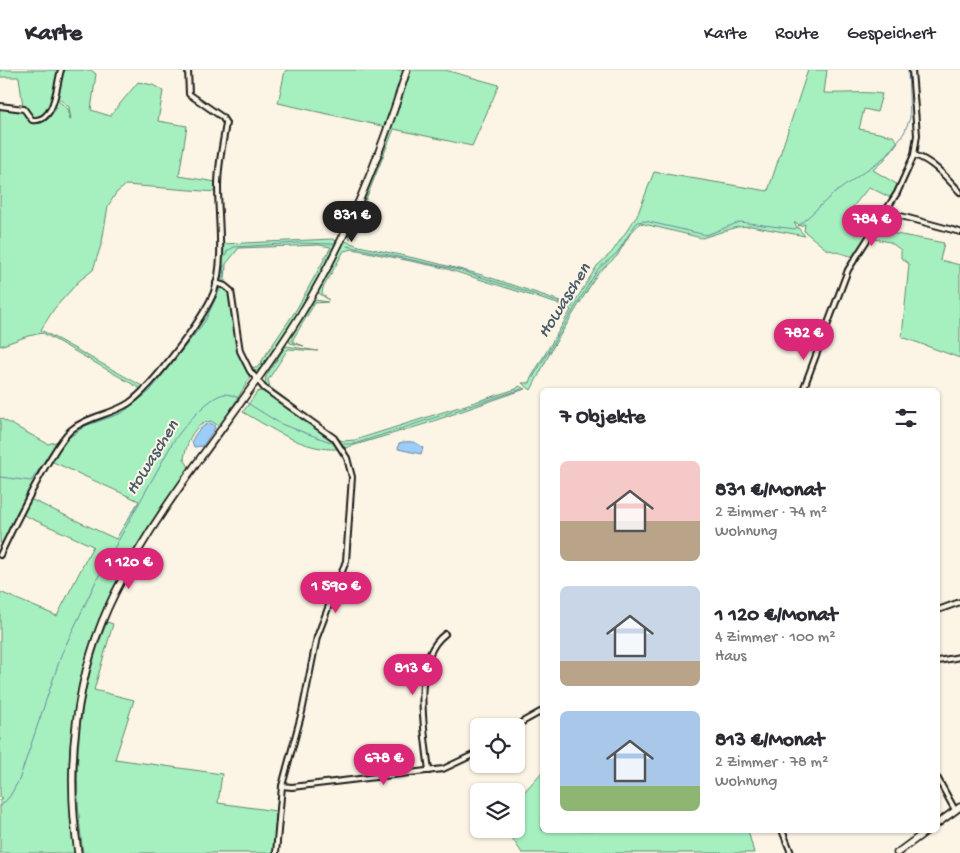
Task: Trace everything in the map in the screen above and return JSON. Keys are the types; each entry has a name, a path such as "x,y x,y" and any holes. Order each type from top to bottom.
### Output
{"street":[{"path":"0,106 24,109 32,120 41,119 47,114 54,100 61,70"},
{"path":"0,555 23,505 62,439 77,426 121,407 144,390 203,314 216,283 220,242 219,161 226,123 222,117 189,94 188,70"},
{"path":"78,853 72,795 72,760 82,693 98,633 125,574 151,530 249,392 318,286 344,237 382,148 407,70"},
{"path":"804,388 848,270 897,193 914,155 917,135 912,70"},
{"path":"914,155 926,160 960,192"},
{"path":"886,212 960,232"},
{"path":"216,283 225,286 230,291 240,351 246,366 257,380 336,440 350,468 353,486 346,561 317,637 302,712 282,786 276,853"},
{"path":"940,609 960,602"},
{"path":"429,771 422,708 423,689 431,654 440,638 445,634"},
{"path":"940,661 960,657"},
{"path":"525,720 540,712"},
{"path":"282,786 292,788 429,771 454,765 470,757"},
{"path":"940,782 958,808 940,822"},
{"path":"783,833 791,853"},
{"path":"897,853 924,833"}],"green space":[{"path":"0,70 60,70 52,104 44,116 34,119 30,116 29,112 23,107 19,77 0,77"},
{"path":"62,70 91,70 96,74 91,110 110,116 138,82 153,85 163,91 158,121 187,126 179,176 216,182 216,192 126,185 116,193 108,206 102,242 93,270 79,281 54,309 41,330 144,387 141,389 43,333 0,346 0,108 22,110 30,120 45,117 56,99 68,109 71,120 69,107 56,96"},
{"path":"404,70 386,127 278,103 285,71"},
{"path":"409,70 445,70 499,85 472,146 394,129 350,239 348,236 382,156"},
{"path":"808,70 827,70 824,93 882,94 877,112 864,109 859,129 893,136 898,142 885,159 873,170 898,185 891,198 869,187 847,214 874,224 854,257 826,249 804,231 805,224 800,226 794,223 805,236 751,226 737,227 702,238 640,223 630,234 617,256 598,273 553,347 531,390 522,383 528,383 571,310 567,307 444,268 353,249 344,251 323,288 322,294 329,300 317,292 345,241 482,275 573,305 597,266 612,252 637,216 654,172 768,191"},
{"path":"875,230 944,243 940,260 960,265 960,358 902,337 909,264 901,258 901,250 890,242 869,238"},
{"path":"333,239 338,242 294,319 261,367 254,371 248,366 257,368 296,310 331,247 319,245 239,248 226,264 225,283 220,277 222,244"},
{"path":"218,288 225,288 229,292 239,353 250,378 220,427 211,421 195,430 187,446 184,459 189,467 187,472 126,567 95,631 77,693 72,725 69,789 75,853 0,853 0,800 3,798 0,797 0,592 57,616 93,546 21,514 30,499 116,539 139,501 51,461 60,446 73,431 88,422 128,405 145,392 204,315"},
{"path":"315,300 328,302 315,303 293,339 293,342 304,346 290,343 289,339"},
{"path":"286,346 318,351 288,349 268,380 270,387 302,411 270,389 265,383 266,376"},
{"path":"519,386 525,389 425,424 345,448 336,438 343,441 355,440 516,389"},
{"path":"261,391 280,400 303,416 338,449 325,449 300,442 243,412 257,392"},
{"path":"0,418 48,444 59,441 17,512 3,543 0,543"},
{"path":"107,622 113,624 94,690 134,700 115,759 222,774 218,803 276,811 274,853 83,853 78,794 79,736 89,678"},
{"path":"540,774 540,833 749,833 754,853 522,853 512,838 525,838 525,791"}],"water":[{"path":"210,423 215,428 203,446 194,447 192,441 195,435 201,428"},
{"path":"414,442 423,448 421,454 398,449 399,443"}],"waterway":[{"name":"Howaschen","path":"529,384 598,269 617,253 637,222 645,221 706,235 740,222 795,229 832,195 886,156 904,133 910,118 908,70"},
{"path":"225,257 227,251 234,247 297,243 334,244"},
{"path":"347,246 459,270 573,307"},
{"path":"223,279 224,265"},
{"path":"66,440 85,426 122,413 150,391 205,321 220,289"},
{"name":"Howaschen","path":"340,444 354,444 522,389"},
{"name":"Howaschen","path":"0,807 10,796 19,780 62,653 97,579 173,442 196,414 218,396 225,394 241,399"},
{"name":"Howaschen","path":"244,401 281,424 336,444"},
{"path":"0,477 31,481 55,446"}]}
